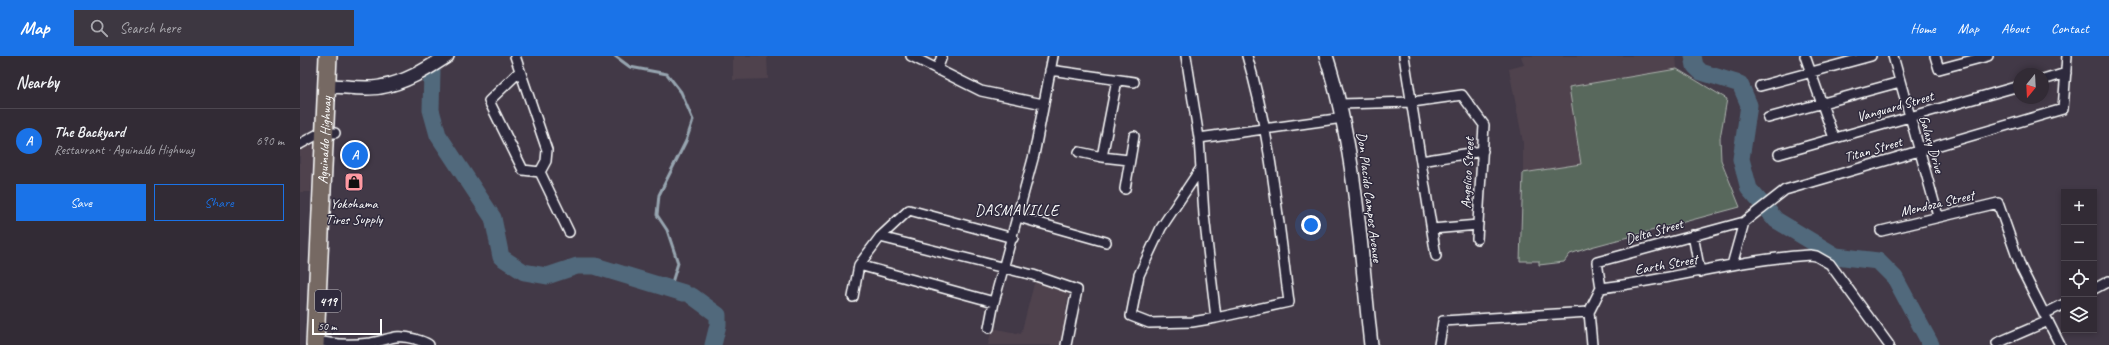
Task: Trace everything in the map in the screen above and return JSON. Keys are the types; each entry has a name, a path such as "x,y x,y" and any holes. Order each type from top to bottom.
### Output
{"highway":[{"name":"Aguinaldo Highway","path":"320,343 331,133 332,86 328,56"},
{"name":"Aguinaldo Highway","path":"332,86 338,56"}],"main road":[{"path":"332,86 378,87 389,85 425,70 447,56"},
{"name":"Don Placido Campos Avenue","path":"1326,56 1340,104 1349,152 1371,345"}],"street":[{"path":"515,56 519,72 548,150 546,161 540,172"},
{"path":"911,56 980,91 1043,104"},
{"path":"937,70 942,56"},
{"path":"989,328 994,302 1013,238 1034,155 1053,56"},
{"path":"1186,56 1199,138 1204,215 1216,318"},
{"path":"1201,168 1161,228 1139,275 1131,316 1149,323 1192,322 1289,302 1265,129 1256,83 1248,56"},
{"path":"1404,56 1436,256"},
{"path":"1805,56 1834,138"},
{"path":"1760,86 1871,56"},
{"name":"Galaxy Drive","path":"1893,56 1918,151 1938,216"},
{"path":"1935,56 1939,69 1988,56"},
{"path":"2049,78 2066,73 2067,56"},
{"path":"1050,70 1134,82"},
{"path":"519,72 489,101 524,170 540,172"},
{"name":"Titan Street","path":"1744,222 1785,190 2062,109 2066,73"},
{"path":"1102,157 1117,80"},
{"path":"1768,118 1900,82"},
{"name":"Vanguard Street","path":"1779,154 2013,88"},
{"name":"Angelico Street","path":"1412,102 1462,95 1484,125 1477,239"},
{"path":"1340,104 1412,102"},
{"path":"1199,138 1343,118"},
{"path":"300,144 320,133 331,133"},
{"path":"1125,189 1134,136"},
{"path":"1079,152 1102,157 1129,160"},
{"path":"1421,161 1483,152"},
{"path":"540,172 569,232"},
{"name":"Mendoza Street","path":"1881,231 1938,216 1998,203 2021,268 2046,317"},
{"path":"853,297 860,265 880,237 909,210 1013,238"},
{"path":"1018,217 1106,242"},
{"path":"1732,265 1744,222"},
{"name":"Delta Street","path":"1601,288 1597,262 1744,222"},
{"path":"1432,229 1478,225"},
{"path":"1693,235 1700,272"},
{"path":"880,237 1033,275 1077,290 1066,345"},
{"name":"Earth Street","path":"1601,288 1700,272 1732,265 1801,256 1816,256 1830,264 1889,345"},
{"path":"860,265 994,302"},
{"path":"2097,287 2109,281"},
{"path":"1592,345 1589,312 1601,288"},
{"path":"1997,343 2046,317 2061,306"},
{"path":"1439,345 1443,321 1589,312"},
{"path":"2046,317 2060,345"},
{"path":"320,343 370,343 398,336 406,336 429,345"},
{"path":"406,336 412,345"}],"shaded area":[{"path":"733,56 767,56 768,79 733,80"},
{"path":"1521,56 1676,56 1677,69 1569,87 1581,164 1523,173 1523,142 1509,69 1524,65"},
{"path":"315,138 311,192 300,192 300,147"},
{"path":"1035,280 1069,289 1061,345 988,345 992,328 1021,334"}],"green space":[{"path":"1677,69 1727,99 1720,138 1721,160 1740,207 1591,247 1570,254 1564,262 1539,265 1539,261 1520,261 1523,173 1581,164 1569,87"}],"waterway":[{"path":"615,56 630,67 667,74 681,92 693,120 686,141 659,195 657,215 667,230 678,263 670,289"},
{"path":"1693,56 1695,66 1701,72 1740,84 1749,105 1741,159 1749,189 1776,220 1836,256 1878,261 1895,278 1931,345"},
{"path":"432,71 431,110 438,135 493,218 501,257 524,272 547,276 577,266 595,266 684,293"},
{"path":"692,296 718,315 718,325 713,345"}],"place":[{"name":"The Backyard","path":"355,155"},
{"name":"Yokohama Tires Supply","path":"354,182"}],"district":[{"name":"DASMAVILLE","path":"1017,210"}]}
